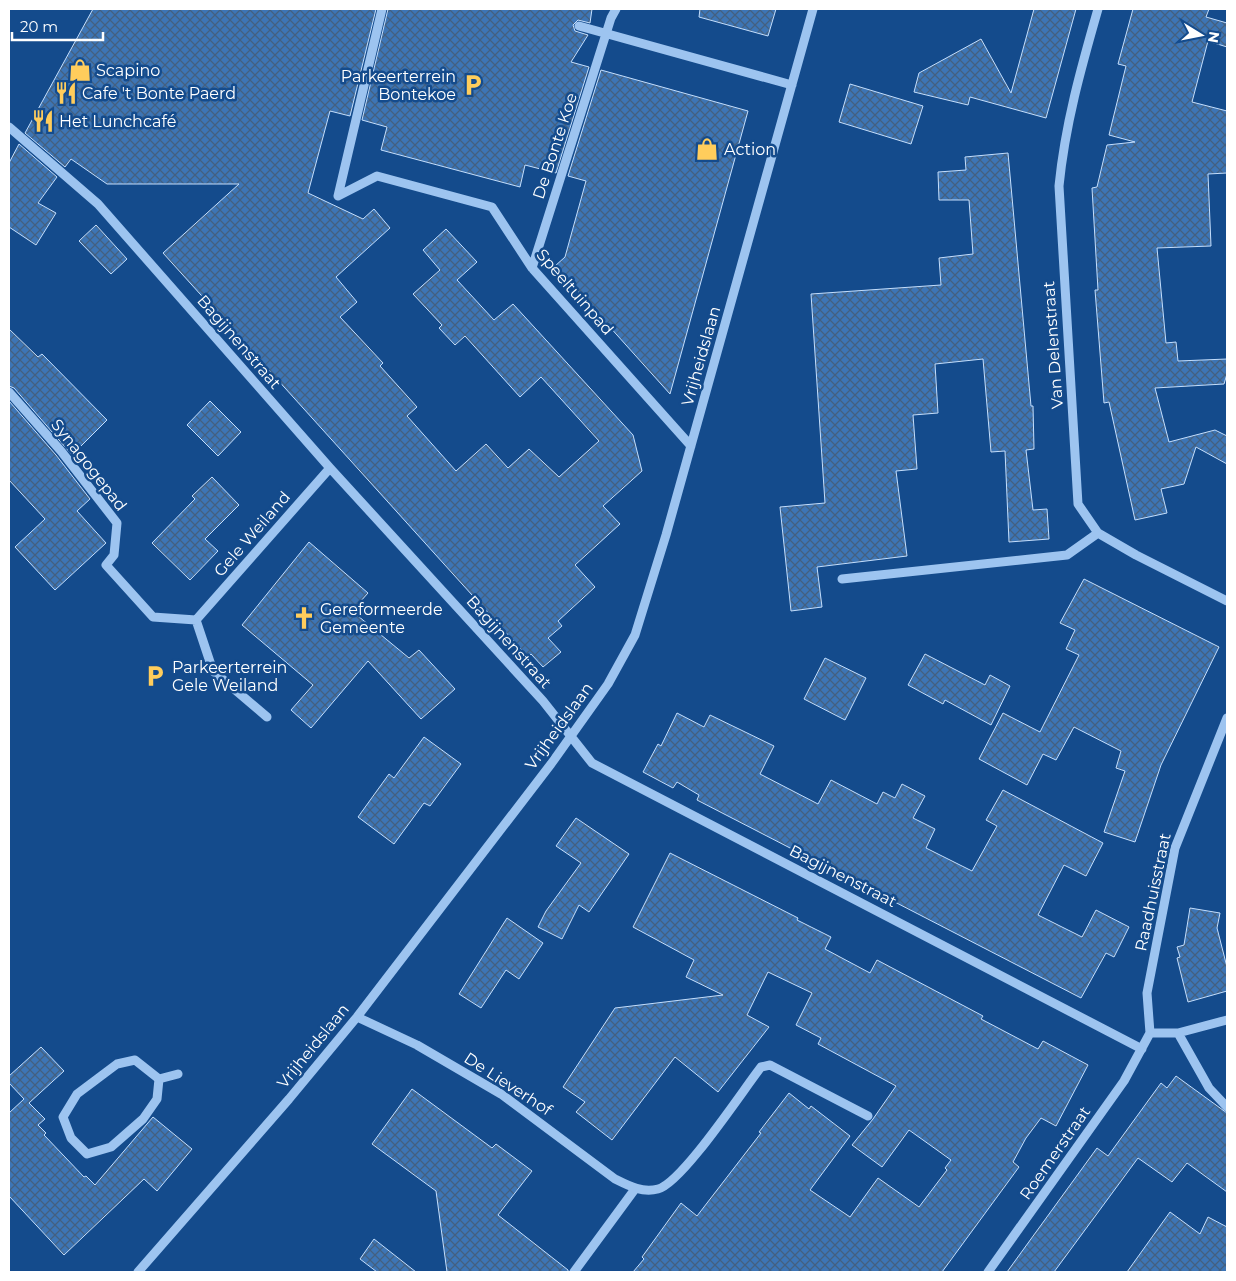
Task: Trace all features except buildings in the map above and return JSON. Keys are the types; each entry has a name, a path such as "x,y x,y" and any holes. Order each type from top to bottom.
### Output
{"street":[{"name":"Speeltuinpad","path":"382,9 338,196 377,176 492,207 532,268 691,446"},
{"name":"De Bonte Koe","path":"532,268 616,9"},
{"name":"Vrijheidslaan","path":"138,1272 289,1099 357,1017 571,736 608,684 635,635 691,446 813,9"},
{"name":"Van Delenstraat","path":"1098,9 1078,78 1063,142 1058,186 1078,504 1098,533 1136,555 1227,601"},
{"path":"578,26 792,85"},
{"name":"Bagijnenstraat","path":"9,127 98,204 330,468 543,701 592,763 1142,1049"},
{"name":"Synagogepad","path":"9,392 61,451 116,523 114,555 106,565 153,617 196,620"},
{"name":"Gele Weiland","path":"196,620 330,468"},
{"path":"842,579 1067,554 1098,533"},
{"path":"196,620 213,671 267,717"},
{"name":"Raadhuisstraat","path":"1150,1033 1147,993 1175,848 1227,718"},
{"name":"De Lieverhof","path":"357,1017 417,1045 501,1094 615,1179 635,1189 659,1189 680,1175 761,1067 770,1065 868,1116"},
{"path":"1142,1049 1150,1033 1178,1033 1227,1020"},
{"path":"1178,1033 1209,1088 1227,1107"},
{"name":"Roemerstraat","path":"988,1272 1124,1081 1142,1049"},
{"path":"135,1060 158,1079 157,1099 142,1119 111,1147 87,1154 71,1138 63,1117 77,1094 116,1064 135,1060"},
{"path":"158,1079 178,1074"},
{"path":"574,1272 635,1189"}],"place":[{"name":"Scapino","path":"80,70"},
{"name":"Parkeerterrein Bontekoe","path":"473,85"},
{"name":"Cafe 't Bonte Paerd","path":"66,93"},
{"name":"Het Lunchcafé","path":"43,121"},
{"name":"Action","path":"707,149"},
{"name":"Gereformeerde Gemeente","path":"304,618"},
{"name":"Parkeerterrein Gele Weiland","path":"155,676"}]}
